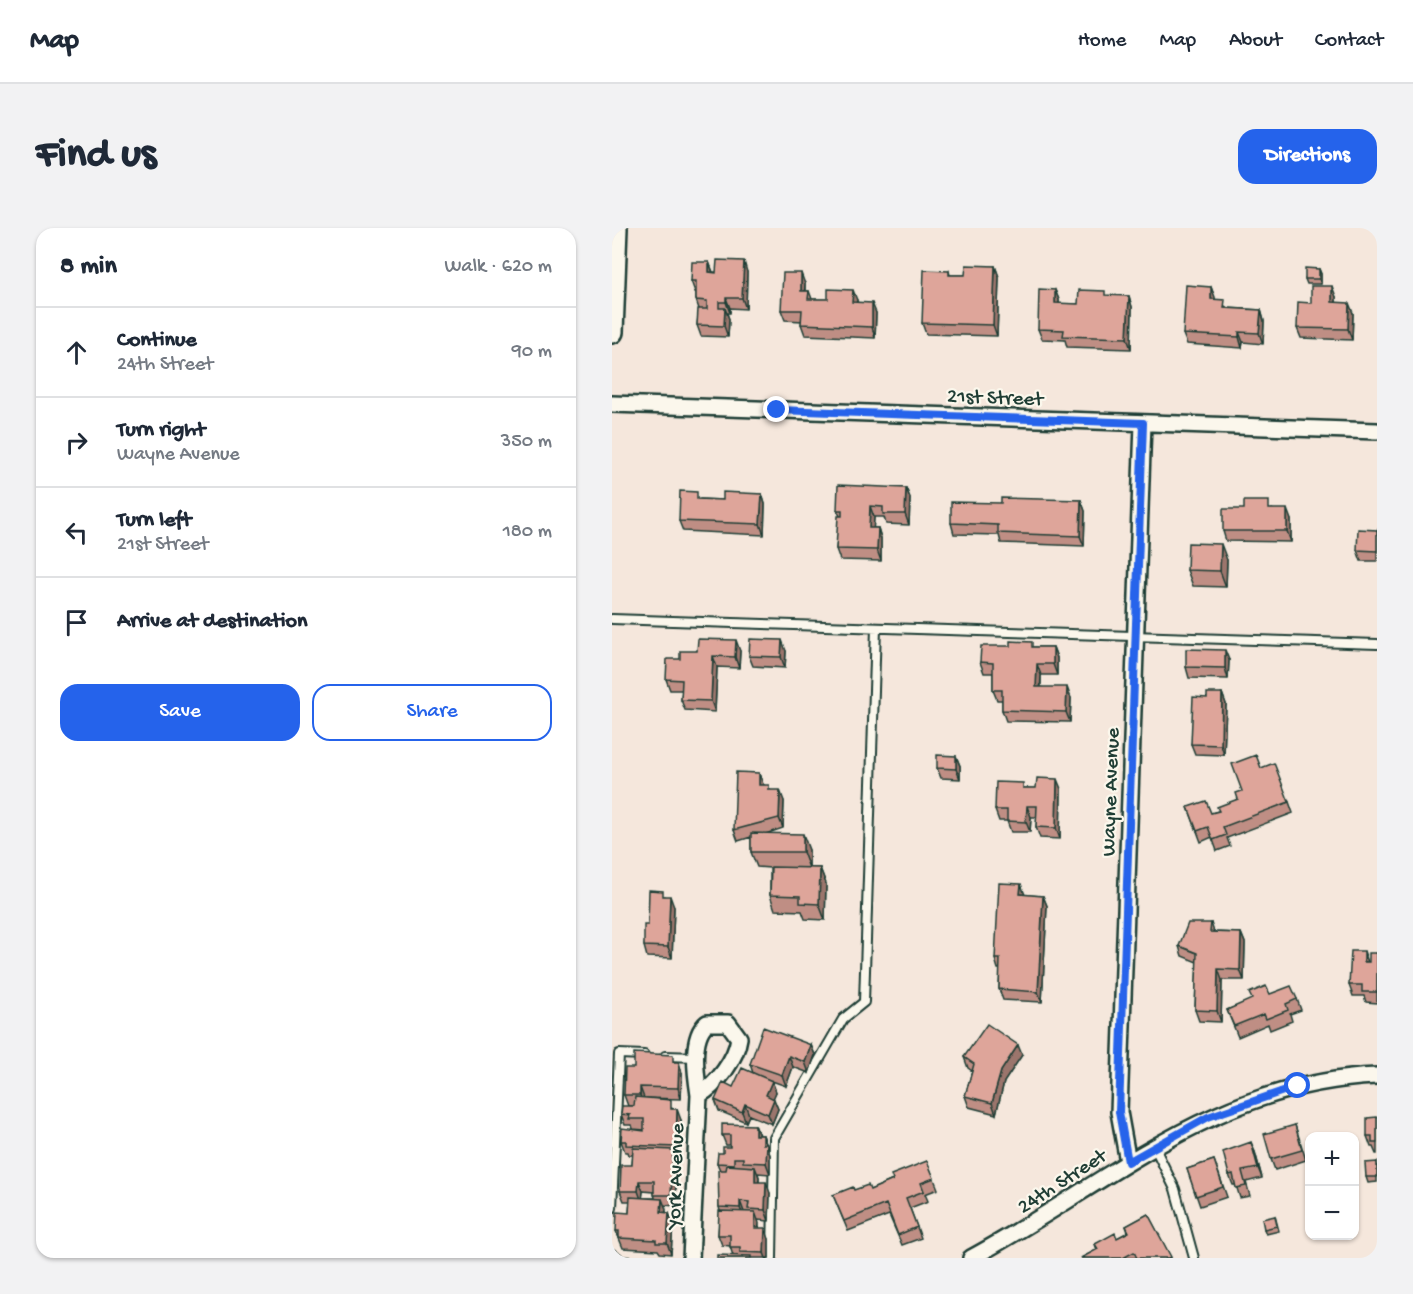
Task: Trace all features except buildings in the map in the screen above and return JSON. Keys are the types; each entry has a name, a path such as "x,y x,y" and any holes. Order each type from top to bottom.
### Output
{"main road":[{"path":"612,332 616,228"}],"street":[{"name":"21st Street","path":"612,404 1377,431"},
{"name":"Wayne Avenue","path":"1128,1162 1119,1112 1143,423"},
{"name":"York Avenue","path":"692,1258 699,1095 698,1035 707,1023 728,1023 739,1038 735,1053 710,1089 699,1095"},
{"name":"24th Street","path":"971,1258 1020,1232 1154,1146 1208,1117 1298,1086 1351,1077 1377,1076"}],"lane":[{"path":"612,619 1377,644"},
{"path":"772,1258 774,1137 843,1019 864,1002 876,628"},
{"path":"612,1208 619,1054 697,1057"},
{"path":"1154,1146 1175,1189 1194,1258"},
{"path":"612,1254 618,1258"}],"route":[{"path":"777,410 1143,423 1119,1112 1128,1162 1208,1117 1298,1086"}]}
